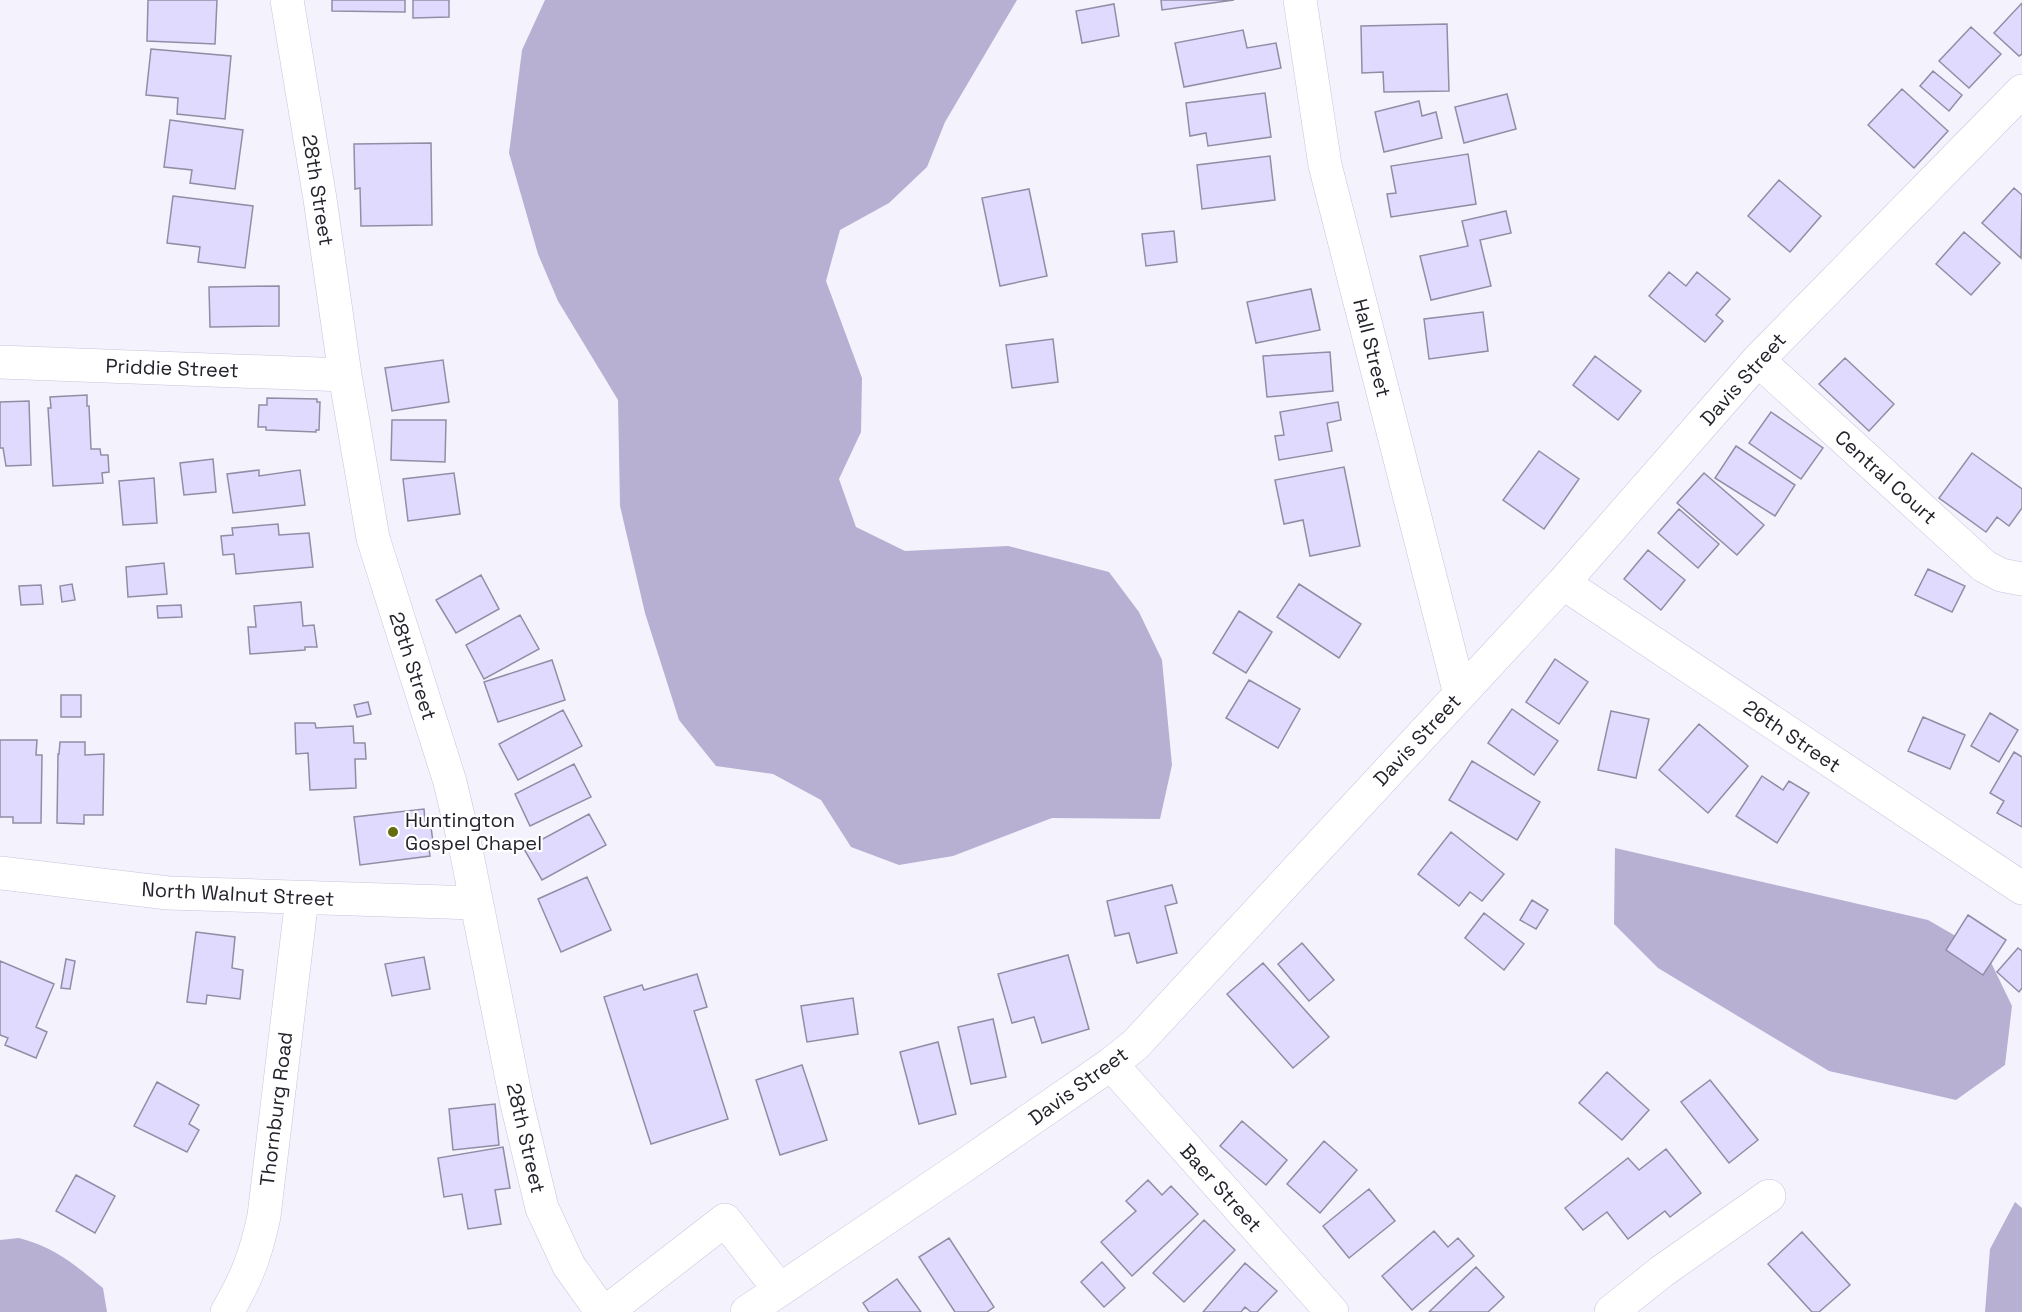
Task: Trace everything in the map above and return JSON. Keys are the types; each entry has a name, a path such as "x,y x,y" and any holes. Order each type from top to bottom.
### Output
{"street":[{"name":"28th Street","path":"287,0 320,199 345,375 373,538 450,782 517,1104 543,1208 569,1266 604,1312"},
{"name":"Hall Street","path":"1300,0 1325,165 1460,694"},
{"name":"Davis Street","path":"747,1312 962,1167 1135,1045 1563,583 1758,360 2022,91"},
{"name":"Central Court","path":"1758,360 1984,566 2001,575 2022,579"},
{"name":"Priddie Street","path":"0,362 345,375"},
{"name":"26th Street","path":"1563,583 2022,888"},
{"name":"North Walnut Street","path":"0,873 168,893 476,903"},
{"name":"Thornburg Road","path":"227,1312 257,1250 264,1216 302,898"},
{"name":"Baer Street","path":"1111,1064 1332,1312"},
{"path":"1611,1312 1661,1272 1769,1196"},
{"path":"604,1312 725,1220 778,1289"}],"shaded area":[{"path":"545,0 1017,0 945,122 927,167 889,203 840,230 826,281 862,378 861,432 839,479 856,527 905,551 1008,546 1109,572 1139,612 1162,660 1172,765 1160,819 1052,818 953,856 899,865 851,847 821,800 773,774 716,766 679,720 645,613 620,506 618,400 558,301 538,254 509,153 522,50"},
{"path":"1615,848 1928,920 1987,954 2012,1006 2005,1065 1956,1100 1829,1071 1658,968 1614,924"},
{"path":"2015,1202 2022,1208 2022,1312 1985,1312 1990,1249"},
{"path":"19,1238 54,1252 103,1288 107,1312 0,1312 0,1240"}],"building":[{"path":"148,0 217,0 215,44 147,41"},
{"path":"332,0 405,0 405,12 332,11"},
{"path":"413,0 449,0 449,17 413,18"},
{"path":"1161,0 1234,0 1162,10"},
{"path":"2022,3 2022,54 2019,56 1994,33"},
{"path":"1114,4 1119,36 1082,43 1076,11"},
{"path":"1447,24 1449,91 1384,92 1383,72 1362,73 1361,26"},
{"path":"1971,27 2001,54 1969,88 1939,61"},
{"path":"1243,30 1247,48 1276,43 1281,68 1184,87 1175,43"},
{"path":"151,49 231,56 225,119 177,114 178,98 146,95"},
{"path":"1933,71 1962,95 1949,111 1920,86"},
{"path":"1902,89 1948,131 1914,168 1868,125"},
{"path":"1265,93 1271,137 1208,146 1206,133 1190,136 1186,103"},
{"path":"1507,94 1516,129 1464,143 1455,107"},
{"path":"1419,101 1422,116 1436,112 1442,138 1384,152 1375,112"},
{"path":"170,120 243,130 235,189 190,183 192,170 164,167"},
{"path":"431,143 432,225 361,226 360,188 355,189 354,144"},
{"path":"1468,154 1476,204 1391,217 1387,194 1396,193 1391,166"},
{"path":"1270,156 1275,200 1202,209 1197,165"},
{"path":"1779,180 1821,216 1790,252 1748,216"},
{"path":"2014,188 2022,195 2021,258 1982,223"},
{"path":"1029,189 1047,276 1000,286 982,198"},
{"path":"173,196 253,206 245,268 198,262 200,247 167,243"},
{"path":"1506,211 1511,233 1480,240 1491,286 1431,300 1420,256 1468,246 1462,221"},
{"path":"1174,231 1177,262 1146,266 1142,234"},
{"path":"1964,232 2000,263 1971,295 1936,264"},
{"path":"1669,272 1686,286 1697,272 1730,299 1716,315 1723,321 1705,342 1649,296"},
{"path":"279,286 279,326 210,327 209,287"},
{"path":"1311,289 1320,330 1256,343 1247,302"},
{"path":"1483,312 1488,351 1429,359 1424,319"},
{"path":"1053,339 1058,382 1012,388 1006,345"},
{"path":"1330,352 1333,391 1267,397 1263,356"},
{"path":"1595,356 1641,391 1618,420 1573,385"},
{"path":"1845,358 1894,404 1869,431 1819,384"},
{"path":"443,360 449,402 392,411 385,368"},
{"path":"87,395 91,449 100,449 101,455 108,455 109,472 102,473 103,483 53,486 48,408 51,408 50,397"},
{"path":"267,398 317,399 317,402 320,402 319,430 316,432 266,430 266,427 258,427 259,405 267,405"},
{"path":"29,401 31,465 6,466 3,448 0,448 0,402"},
{"path":"1338,402 1341,420 1327,423 1332,451 1279,460 1275,436 1284,435 1280,412"},
{"path":"1771,412 1823,448 1801,479 1749,443"},
{"path":"392,420 446,420 445,462 391,460"},
{"path":"1736,446 1795,485 1775,516 1715,478"},
{"path":"1539,451 1579,479 1544,529 1503,500"},
{"path":"1972,453 2022,489 2022,508 2009,526 1997,517 1986,532 1939,498"},
{"path":"213,459 216,492 184,495 180,463"},
{"path":"1344,467 1360,546 1310,556 1303,520 1284,524 1275,480"},
{"path":"259,470 259,476 300,470 305,505 233,513 227,474"},
{"path":"454,473 460,514 408,521 403,479"},
{"path":"1704,473 1764,525 1737,555 1677,503"},
{"path":"154,478 157,523 123,525 119,481"},
{"path":"1679,509 1719,544 1698,568 1658,533"},
{"path":"278,524 279,535 309,533 313,567 236,574 234,554 223,555 221,536 233,535 232,528"},
{"path":"1648,550 1685,580 1661,610 1624,579"},
{"path":"164,563 167,594 128,597 126,567"},
{"path":"1928,569 1965,586 1952,612 1915,595"},
{"path":"481,575 499,609 456,633 436,600"},
{"path":"72,584 75,600 62,602 60,586"},
{"path":"1299,584 1361,624 1339,658 1277,617"},
{"path":"41,585 43,604 21,605 19,586"},
{"path":"301,602 303,626 314,625 317,647 250,654 248,627 256,627 254,606"},
{"path":"181,605 182,617 158,618 157,606"},
{"path":"1239,611 1272,632 1246,673 1213,653"},
{"path":"520,615 539,649 484,679 466,645"},
{"path":"1555,659 1588,682 1559,724 1526,702"},
{"path":"552,660 565,700 498,722 484,682"},
{"path":"1249,680 1300,709 1278,748 1226,718"},
{"path":"61,695 81,695 81,717 61,717"},
{"path":"368,702 371,714 357,717 354,705"},
{"path":"1512,709 1558,741 1534,775 1488,743"},
{"path":"563,710 582,746 518,780 499,744"},
{"path":"1611,711 1649,719 1636,778 1598,770"},
{"path":"1990,713 2018,730 1999,762 1971,746"},
{"path":"1923,717 1965,735 1950,769 1908,751"},
{"path":"295,723 315,723 316,728 353,726 354,743 365,743 366,759 355,759 356,788 310,790 308,753 296,754"},
{"path":"1699,724 1748,766 1708,813 1659,770"},
{"path":"0,740 37,740 36,755 42,755 41,823 13,823 13,817 0,817"},
{"path":"60,742 85,742 85,755 104,754 103,815 84,815 84,824 57,823"},
{"path":"2014,752 2022,757 2022,827 1997,813 2004,801 1990,793"},
{"path":"1472,761 1540,802 1517,840 1449,800"},
{"path":"574,764 591,797 530,826 515,794"},
{"path":"1762,776 1783,790 1789,781 1809,793 1777,843 1736,816"},
{"name":"Huntington Gospel Chapel","path":"424,809 425,821 430,820 433,842 428,843 430,856 360,865 354,817"},
{"path":"589,814 606,845 542,880 524,849"},
{"path":"1451,832 1504,874 1482,901 1470,892 1459,906 1418,874"},
{"path":"587,877 611,930 561,952 538,899"},
{"path":"1172,885 1177,903 1165,906 1177,953 1137,963 1129,933 1115,936 1107,901"},
{"path":"1532,900 1548,910 1536,929 1520,920"},
{"path":"1484,913 1524,944 1504,970 1465,938"},
{"path":"1968,915 2006,940 1983,975 1946,950"},
{"path":"196,932 235,937 232,968 243,970 240,999 207,995 206,1004 187,1002"},
{"path":"1302,943 1334,980 1309,1001 1278,964"},
{"path":"2018,948 2022,951 2022,988 2019,992 1997,972"},
{"path":"1068,955 1089,1029 1042,1043 1034,1017 1012,1023 998,974"},
{"path":"424,957 430,989 392,996 385,964"},
{"path":"66,959 75,961 70,989 61,988"},
{"path":"0,961 54,984 36,1027 47,1032 36,1058 5,1045 8,1038 0,1035"},
{"path":"1263,963 1329,1037 1293,1068 1227,994"},
{"path":"697,974 707,1007 694,1011 728,1119 651,1144 604,997 642,985 644,990"},
{"path":"853,998 858,1034 807,1042 801,1006"},
{"path":"993,1019 1006,1077 971,1084 958,1027"},
{"path":"938,1042 956,1114 919,1124 900,1052"},
{"path":"802,1065 827,1140 780,1155 756,1080"},
{"path":"1607,1072 1649,1110 1622,1140 1579,1103"},
{"path":"1710,1080 1758,1140 1729,1163 1681,1102"},
{"path":"157,1082 199,1105 189,1124 199,1130 187,1152 134,1126"},
{"path":"495,1104 499,1145 453,1150 449,1109"},
{"path":"1242,1121 1287,1160 1266,1185 1220,1146"},
{"path":"1324,1141 1357,1170 1320,1213 1287,1184"},
{"path":"503,1147 510,1188 495,1190 501,1224 468,1229 462,1194 444,1197 438,1158"},
{"path":"1666,1149 1701,1193 1670,1217 1665,1211 1628,1239 1607,1212 1583,1230 1565,1208 1628,1158 1639,1170"},
{"path":"76,1175 115,1196 95,1233 56,1211"},
{"path":"1148,1180 1162,1195 1171,1186 1198,1214 1132,1276 1101,1242 1136,1211 1126,1201"},
{"path":"1369,1189 1395,1221 1349,1258 1323,1226"},
{"path":"1204,1220 1235,1250 1184,1302 1153,1273"},
{"path":"1434,1231 1448,1247 1458,1238 1474,1256 1412,1310 1382,1276"},
{"path":"1802,1232 1850,1285 1819,1312 1812,1312 1768,1264"},
{"path":"949,1238 994,1307 987,1312 955,1312 919,1257"},
{"path":"1102,1262 1125,1288 1104,1307 1081,1282"},
{"path":"1245,1263 1277,1291 1257,1312 1251,1312 1245,1307 1241,1312 1203,1312"},
{"path":"1476,1267 1504,1297 1488,1312 1429,1312"},
{"path":"897,1279 921,1312 869,1312 863,1303"}],"place":[{"name":"Huntington Gospel Chapel","path":"393,832"}]}
